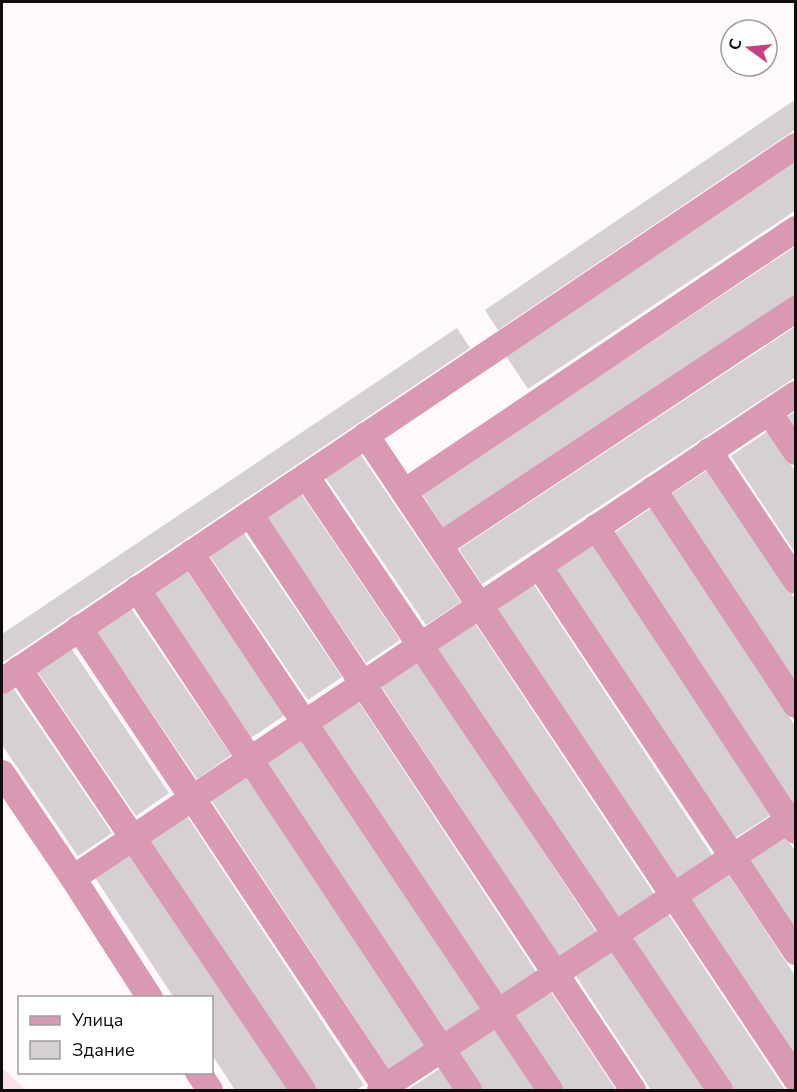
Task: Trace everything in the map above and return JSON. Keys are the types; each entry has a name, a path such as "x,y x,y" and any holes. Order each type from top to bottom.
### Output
{"lane":[{"path":"303,1090 133,838 10,675 795,146"},
{"path":"404,492 795,229"},
{"path":"440,545 795,309"},
{"path":"73,879 795,394"},
{"path":"769,412 795,452"},
{"path":"366,435 795,1079"},
{"path":"709,451 795,581"},
{"path":"306,476 720,1090"},
{"path":"653,489 795,705"},
{"path":"250,514 633,1090"},
{"path":"79,628 384,1089 732,857 793,822 597,527"},
{"path":"191,553 549,1090"},
{"path":"539,566 795,952"},
{"path":"136,589 469,1090"},
{"path":"2,773 149,996"},
{"path":"199,1074 210,1090"}],"shaded area":[{"path":"2,1068 26,1090 2,1090"}],"building":[{"path":"796,99 796,129 498,330 485,310"},
{"path":"796,162 796,210 528,389 506,356"},
{"path":"796,246 796,297 445,530 422,494"},
{"path":"796,326 796,377 482,584 459,549"},
{"path":"457,328 470,348 2,663 2,634"},
{"path":"796,411 796,428 788,416"},
{"path":"768,431 796,472 796,554 731,456"},
{"path":"360,454 461,602 426,625 325,477"},
{"path":"709,469 796,600 796,682 671,494"},
{"path":"300,492 400,640 366,663 265,515"},
{"path":"651,508 796,727 796,803 793,805 614,533"},
{"path":"241,529 342,677 308,700 207,552"},
{"path":"592,542 772,814 735,838 555,567"},
{"path":"184,567 285,715 251,738 150,590"},
{"path":"533,583 712,855 675,880 496,608"},
{"path":"130,607 231,755 197,779 96,631"},
{"path":"474,622 654,894 616,919 437,647"},
{"path":"69,645 169,793 136,816 35,668"},
{"path":"418,661 597,933 560,958 381,686"},
{"path":"11,685 112,833 78,856 2,745 2,691"},
{"path":"358,701 537,973 500,998 320,726"},
{"path":"303,737 482,1009 445,1034 266,762"},
{"path":"248,775 427,1047 390,1071 211,800"},
{"path":"185,813 364,1085 356,1090 315,1090 148,838"},
{"path":"784,835 796,852 796,934 747,860"},
{"path":"131,851 289,1090 235,1090 213,1057 213,996 173,996 94,876"},
{"path":"726,871 796,977 796,1058 689,896"},
{"path":"665,909 785,1090 732,1090 628,934"},
{"path":"611,948 705,1090 651,1090 574,973"},
{"path":"551,992 616,1090 563,1090 514,1016"},
{"path":"494,1028 535,1090 482,1090 456,1052"},
{"path":"441,1068 455,1090 407,1090"}]}
